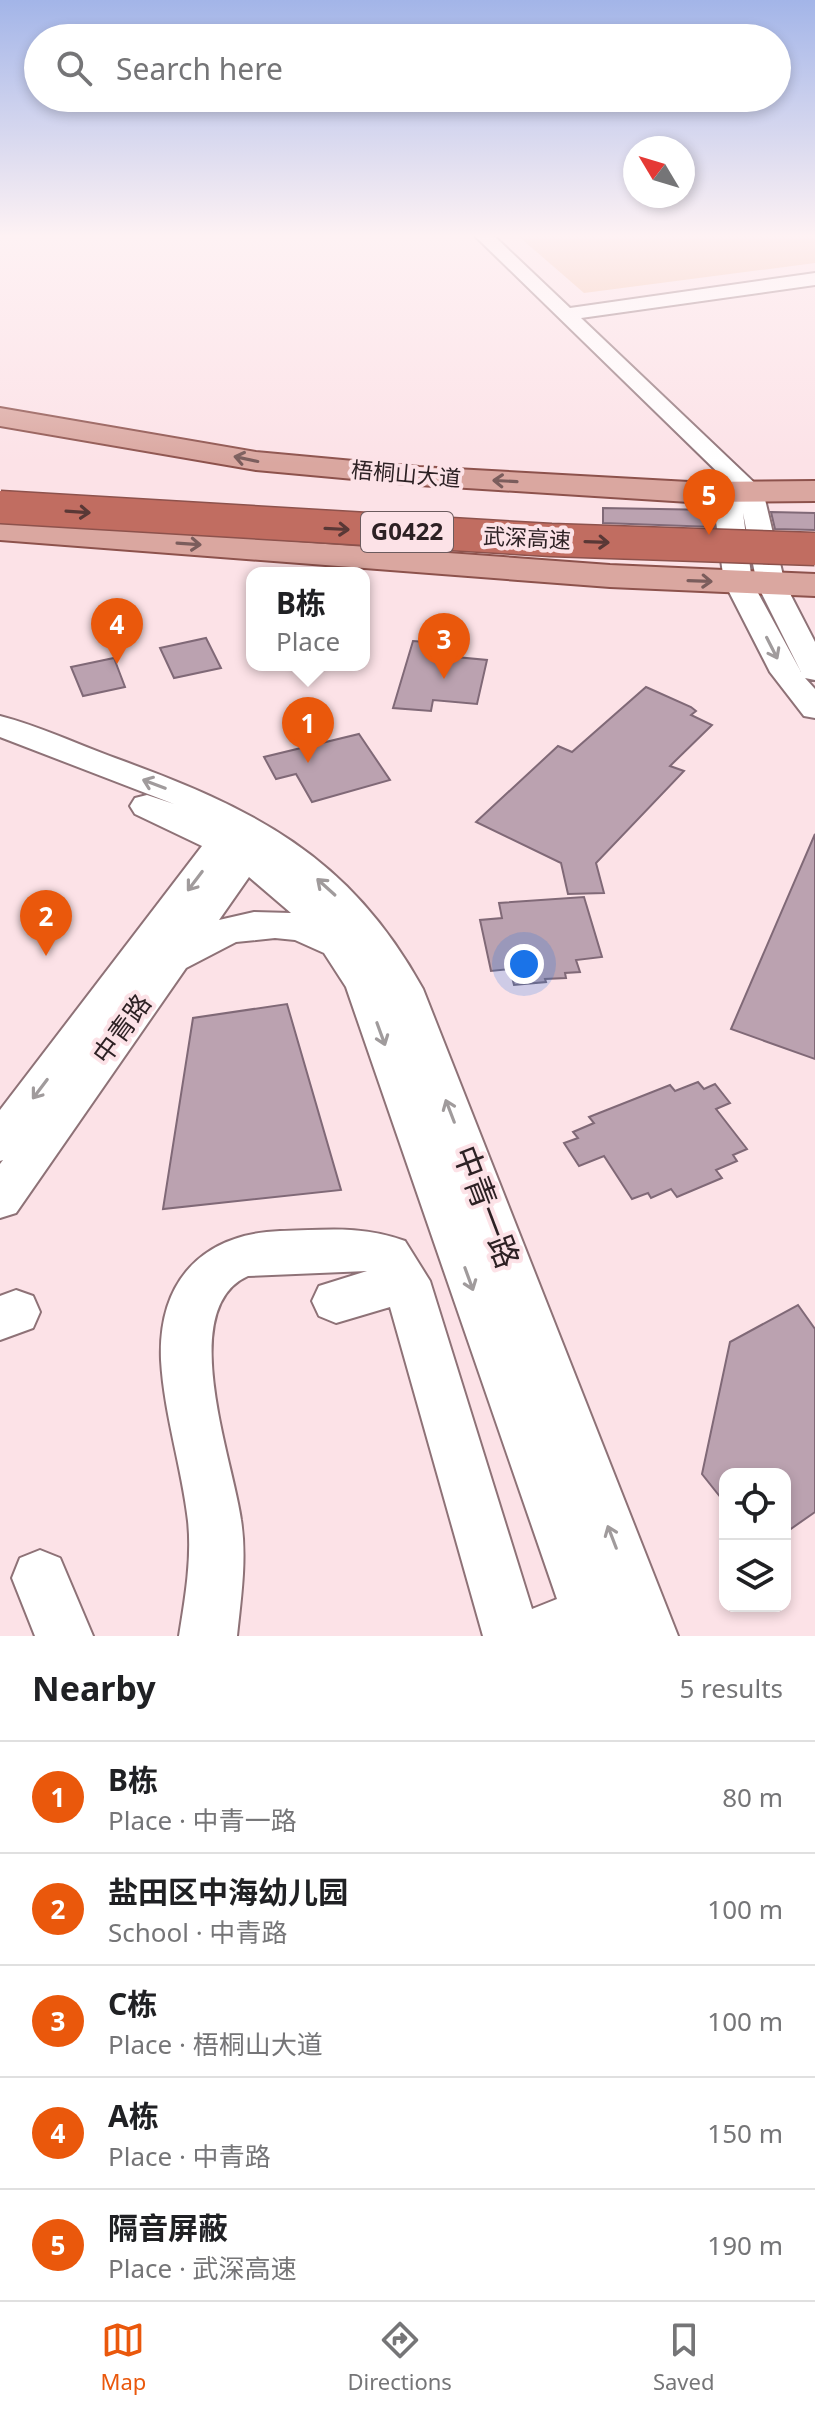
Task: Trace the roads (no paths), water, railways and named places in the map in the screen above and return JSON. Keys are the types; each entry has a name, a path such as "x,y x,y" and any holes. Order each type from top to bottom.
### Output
{"highway":[{"name":"武深高速","path":"0,481 265,501 815,521"},
{"name":"武深高速","path":"0,507 551,540 815,549"}],"main road":[{"name":"梧桐山大道","path":"0,417 256,461 435,477 689,492 815,491"},
{"path":"0,530 610,576 815,585"}],"street":[{"path":"563,310 751,491 754,583 785,672 815,709"},
{"path":"567,314 593,310"},
{"path":"754,583 815,671"},
{"path":"0,726 190,798 239,843"},
{"path":"0,751 239,843"},
{"name":"中青一路","path":"239,843 317,918 352,962 365,987 618,1620"},
{"name":"中青一路","path":"239,843 309,872 346,905 394,967 618,1620"},
{"name":"中青路","path":"0,1199 164,971 239,843"},
{"name":"中青路","path":"0,1143 239,843"},
{"path":"164,971 185,951 210,937 266,925 298,926 311,931 334,943 352,962"},
{"path":"208,1636 215,1580 216,1537 186,1363 184,1343 192,1304 217,1271 247,1255 372,1250 395,1262 406,1281 512,1636"},
{"path":"336,1301 406,1281"},
{"path":"40,1578 64,1636"},
{"path":"536,1636 618,1620"}],"place":[{"name":"隔音屏蔽","path":"709,535"},
{"name":"A栋","path":"117,664"},
{"name":"C栋","path":"444,679"},
{"name":"B栋","path":"308,763"},
{"name":"盐田区中海幼儿园","path":"46,956"}]}
